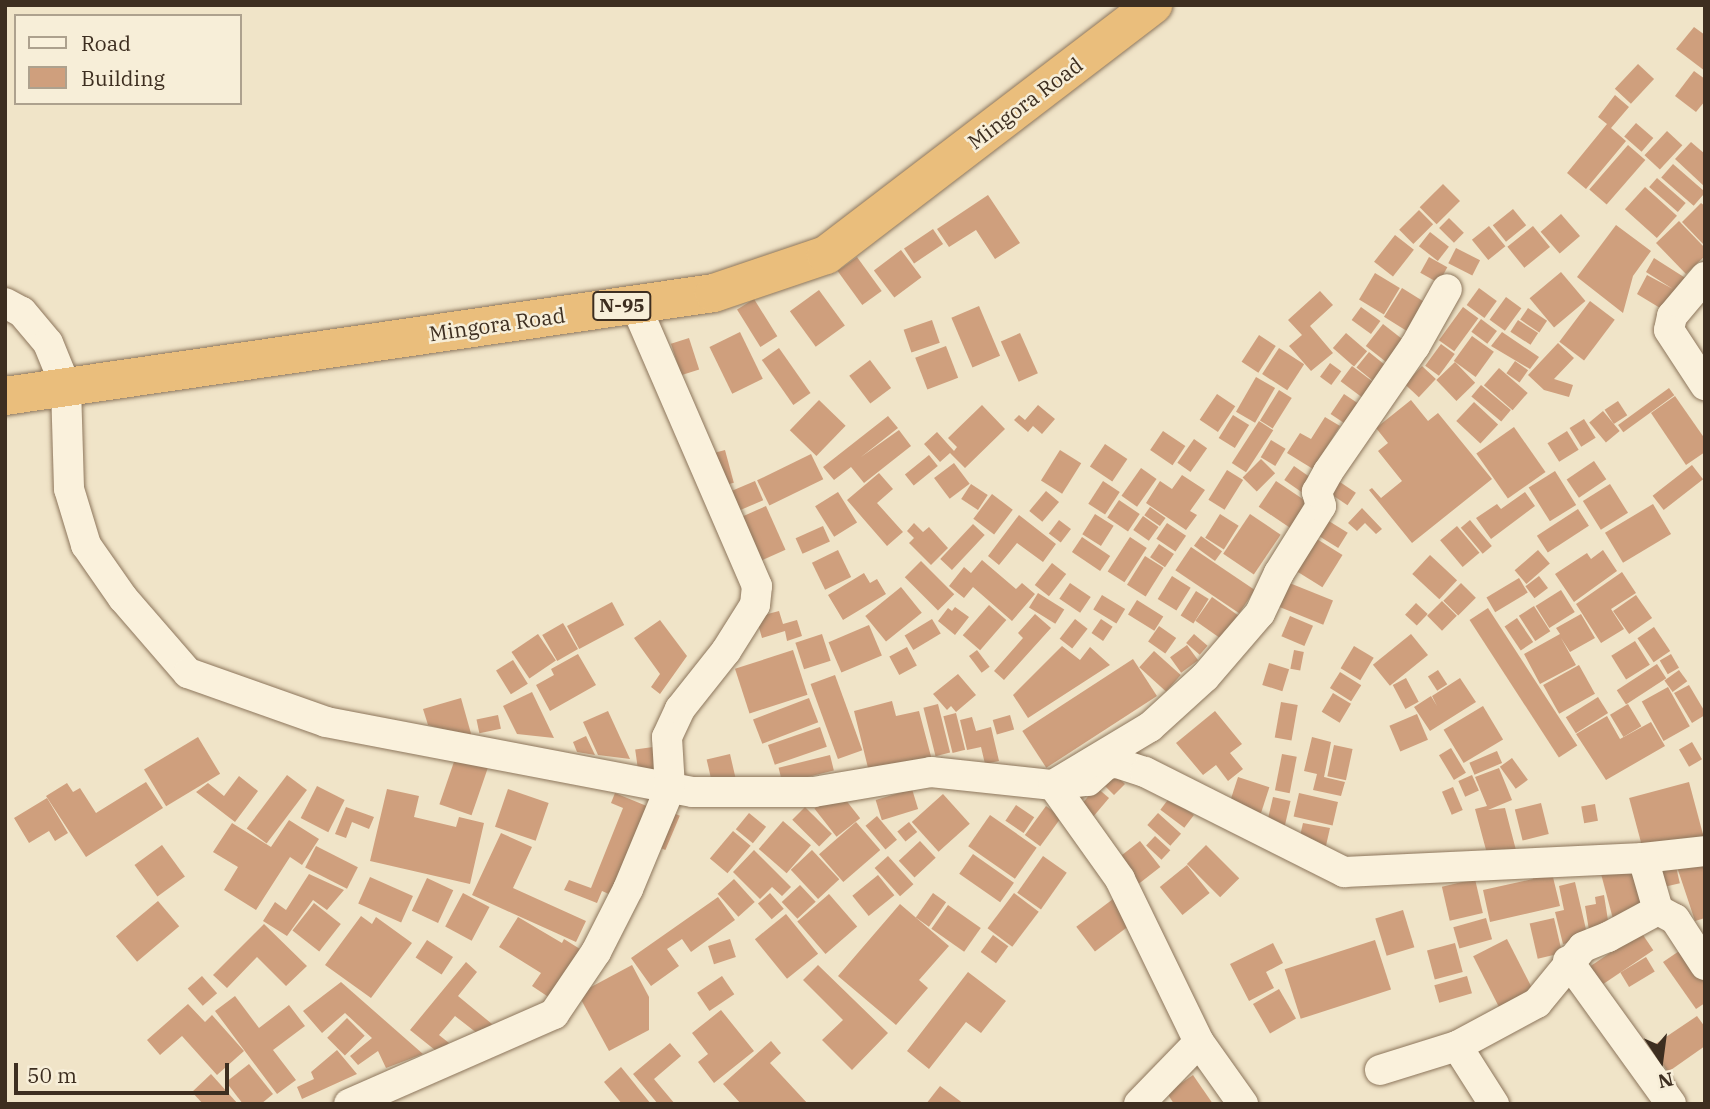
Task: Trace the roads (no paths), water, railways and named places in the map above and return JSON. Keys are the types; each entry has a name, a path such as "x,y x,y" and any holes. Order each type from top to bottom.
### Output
{"highway":[{"name":"Mingora Road","path":"5,396 714,293 825,255 1153,5"}],"street":[{"path":"1705,277 1672,316 1669,330 1705,385"},
{"path":"1053,785 1150,727 1205,677 1261,613 1279,573 1321,506 1317,492 1328,472 1415,346 1447,289"},
{"path":"5,303 22,312 47,344 66,387 69,489 86,545 123,598 188,673 326,722 692,792 814,792 931,772 1053,785 1088,781 1107,764 1117,763 1145,772 1344,872 1643,858 1705,851"},
{"path":"349,1104 554,1014 596,952 628,889 670,788 667,737 680,709 726,651 755,605 757,586 635,304"},
{"path":"1053,785 1120,879 1199,1042 1244,1104"},
{"path":"1643,858 1658,910 1675,919 1705,965"},
{"path":"1380,1070 1457,1046 1537,1003 1568,961 1583,947 1658,910"},
{"path":"1568,961 1671,1104"},
{"path":"1139,1104 1199,1042"},
{"path":"1457,1046 1494,1104"}]}
